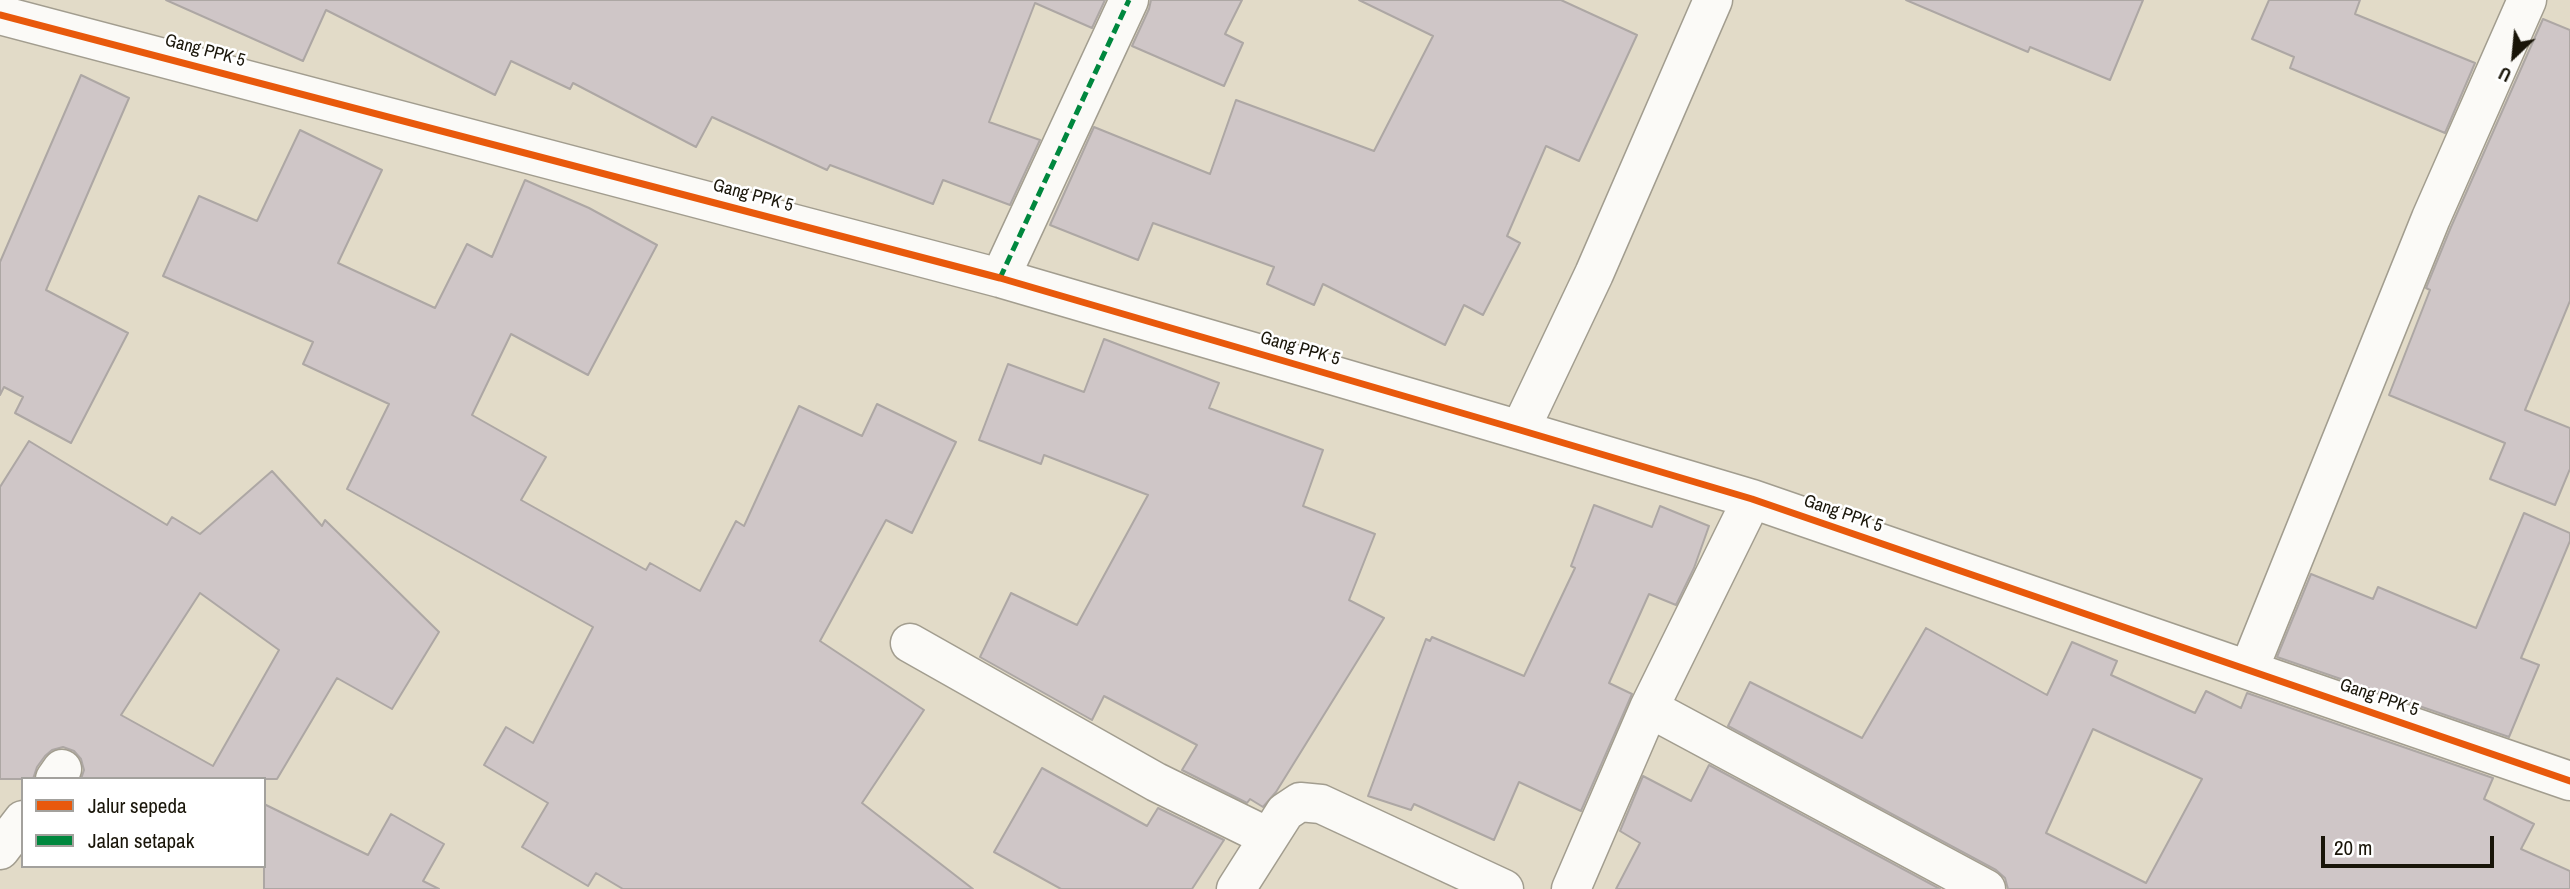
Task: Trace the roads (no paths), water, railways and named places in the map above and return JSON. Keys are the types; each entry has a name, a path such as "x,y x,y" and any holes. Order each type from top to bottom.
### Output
{"street":[{"path":"1000,278 1129,0"},
{"path":"1520,430 1594,274 1713,0"},
{"path":"2249,669 2431,218 2526,0"},
{"name":"Gang PPK 5","path":"23,12 1000,278 1752,499 2570,781"},
{"path":"1571,889 1649,709 1752,499"},
{"path":"910,643 1156,782 1268,837"},
{"path":"1649,709 1986,889"},
{"path":"1236,889 1285,812 1300,802 1321,804 1504,889"},
{"path":"0,850 21,823"}]}
